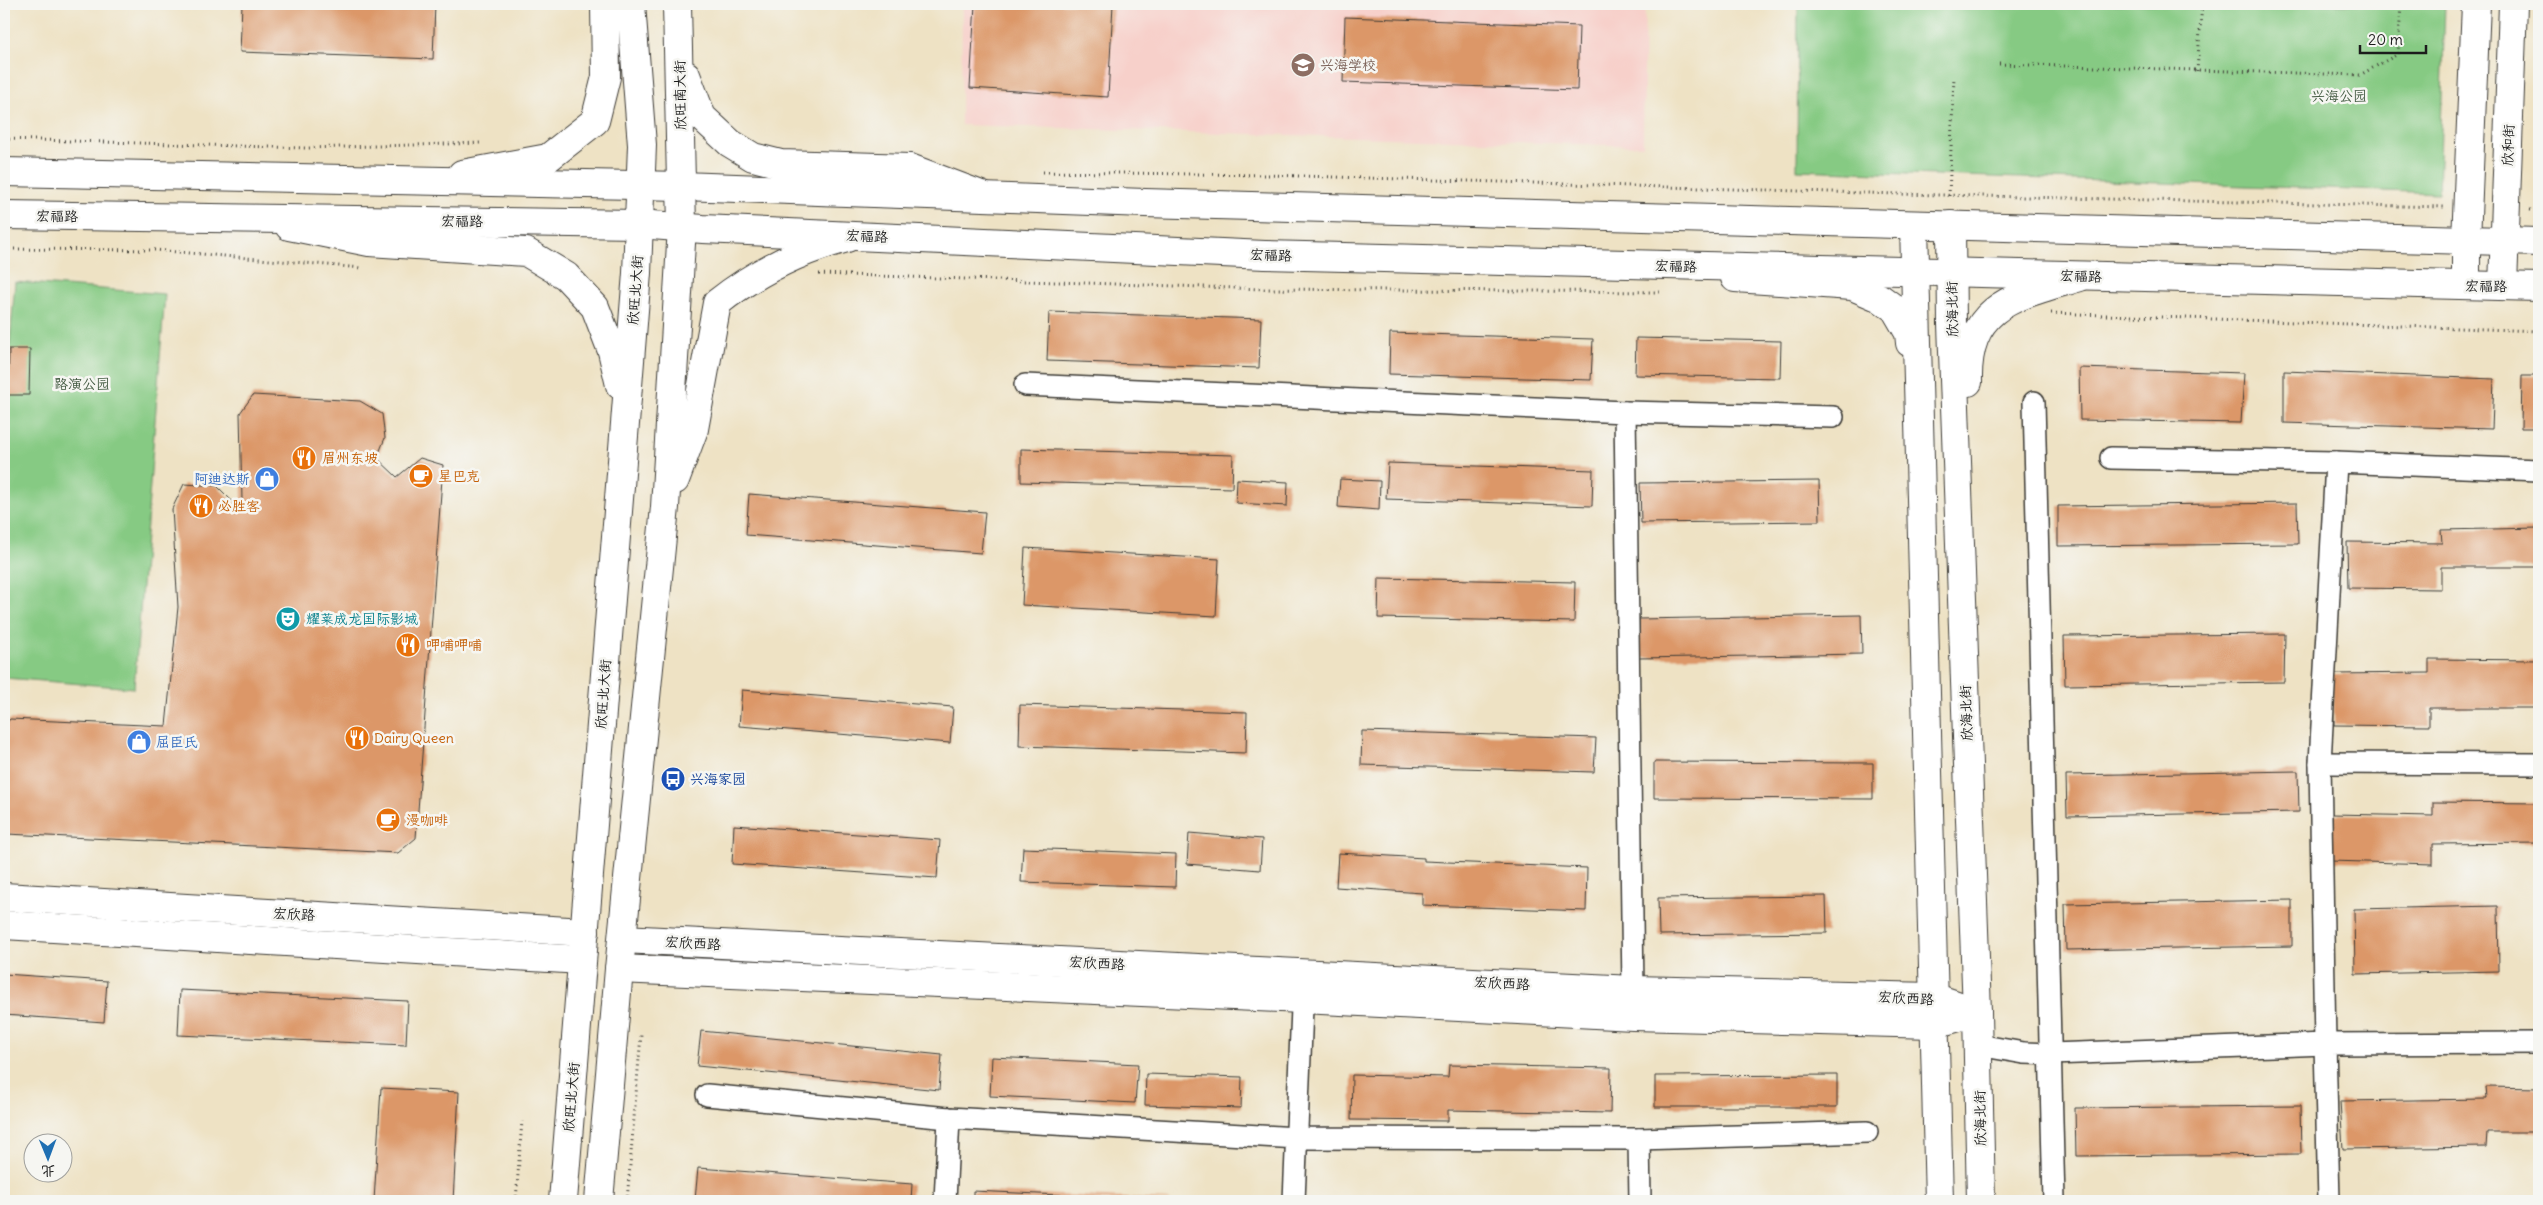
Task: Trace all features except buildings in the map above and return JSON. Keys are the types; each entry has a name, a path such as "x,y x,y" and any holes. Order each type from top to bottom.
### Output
{"main road":[{"path":"412,181 492,170 548,158 595,121 606,77 605,4"},
{"path":"631,4 642,145 640,186"},
{"path":"2466,285 2467,208 2476,4"},
{"name":"欣和街","path":"2503,286 2513,4"},
{"path":"677,5 686,76 702,117 730,143 754,157 781,164 910,168 985,197"},
{"name":"欣旺南大街","path":"677,5 682,186"},
{"path":"4,172 682,186 985,197 2539,242"},
{"name":"欣旺北大街","path":"563,1201 625,409 639,224 640,186"},
{"path":"599,1201 619,969 665,507 682,227 682,186"},
{"name":"宏福路","path":"4,215 639,224 1265,255 2539,287"},
{"path":"251,219 369,242 526,252 566,276 595,307 612,351 625,409"},
{"path":"1914,225 1939,1201"},
{"name":"欣海北街","path":"1951,225 1960,553 1978,1012 1981,1201"},
{"path":"665,507 694,429 717,303 737,287 776,263 814,247 854,236"},
{"path":"1657,266 1733,278 1852,286 1880,298 1895,309 1909,334 1917,393"},
{"path":"1960,553 1971,476 1968,359 1973,337 1990,315 2014,297 2086,276"},
{"name":"宏欣路","path":"4,897 584,932"},
{"name":"宏欣路","path":"4,925 582,960"},
{"name":"宏欣西路","path":"623,939 1303,986 1633,1016 1934,1024 1978,1012"},
{"name":"宏欣西路","path":"619,969 1303,986 1633,990 1933,997 1978,1012"}],"street":[{"path":"1025,386 1625,412 1833,417"},
{"path":"2034,402 2054,1201"},
{"path":"1625,412 1633,990"},
{"path":"2111,458 2336,462 2539,470"},
{"path":"2329,1201 2320,763 2336,462"},
{"path":"2320,763 2539,764"},
{"path":"1294,1201 1303,986"},
{"path":"1978,1045 2024,1054 2051,1054 2325,1044 2539,1043"},
{"path":"707,1095 949,1118 1297,1138 1639,1139 1867,1132"},
{"path":"945,1201 949,1118"},
{"path":"1639,1139 1640,1201"}],"path":[{"path":"2197,71 2202,4"},
{"path":"1999,64 2360,76 2398,54 2400,4"},
{"path":"1949,196 1954,77"},
{"path":"4,139 306,148 491,143"},
{"path":"1041,172 1278,175 1949,196 2467,208"},
{"path":"2505,210 2539,211"},
{"path":"4,249 154,250 368,268"},
{"name":"宏福路","path":"815,274 1264,289 1672,292"},
{"path":"2043,312 2539,331"},
{"path":"627,1201 641,1035"},
{"path":"516,1201 522,1121"}],"shaded area":[{"name":"兴海学校","path":"962,4 1645,4 1643,146 961,125"}],"green space":[{"name":"兴海公园","path":"1798,4 2445,4 2439,193 1797,170"},
{"name":"路演公园","path":"15,282 165,294 134,688 4,678 4,415"}],"place":[{"name":"兴海学校","path":"1303,65"},
{"name":"眉州东坡","path":"304,458"},
{"name":"星巴克","path":"421,476"},
{"name":"阿迪达斯","path":"267,479"},
{"name":"必胜客","path":"201,506"},
{"name":"耀莱成龙国际影城","path":"288,619"},
{"name":"呷哺呷哺","path":"408,645"},
{"name":"Dairy Queen","path":"357,738"},
{"name":"屈臣氏","path":"139,742"},
{"name":"兴海家园","path":"673,779"},
{"name":"漫咖啡","path":"388,820"}]}
